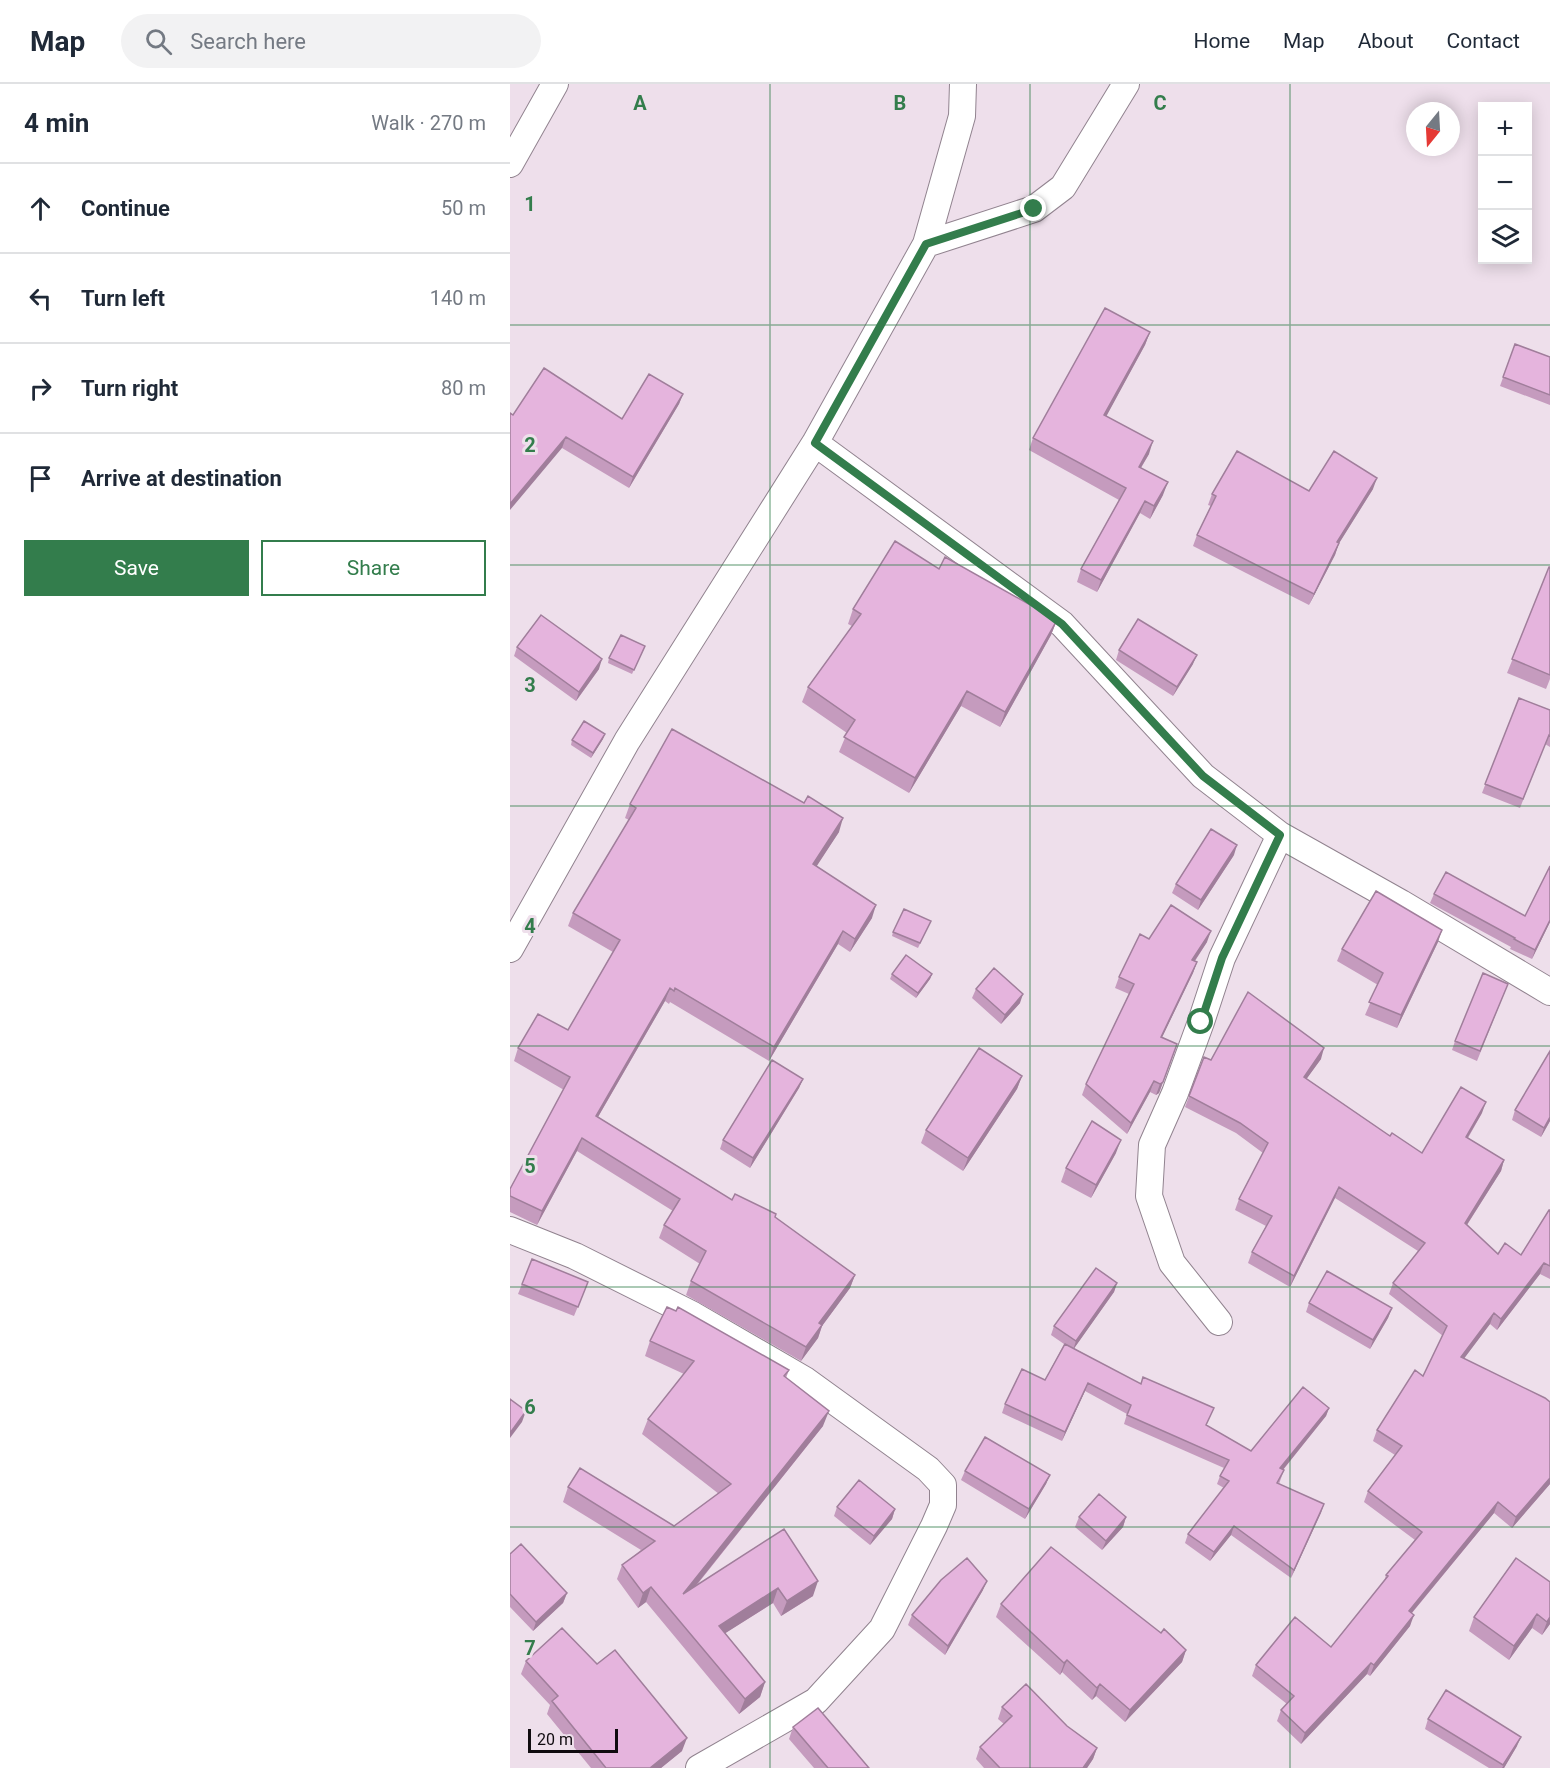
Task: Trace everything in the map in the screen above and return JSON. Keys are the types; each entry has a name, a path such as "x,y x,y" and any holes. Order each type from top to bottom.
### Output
{"street":[{"path":"510,164 555,84"},
{"path":"510,949 627,741 815,443 926,244 962,116 963,84"},
{"path":"926,244 1034,209 1063,187 1126,84"},
{"path":"815,443 1062,624 1203,776 1280,835 1401,903 1550,992"},
{"path":"1219,1322 1172,1263 1149,1196 1152,1145 1175,1093 1222,958 1280,835"},
{"path":"510,1230 575,1256 693,1315 805,1380 928,1469 943,1485 943,1505 882,1629 816,1701 699,1768"}],"building":[{"path":"1105,308 1150,332 1104,415 1153,441 1139,467 1168,482 1154,506 1145,501 1101,580 1081,569 1126,488 1033,438"},
{"path":"1515,344 1550,357 1550,395 1503,377"},
{"path":"544,368 622,419 649,374 683,394 633,477 566,437 510,504 510,413 513,415"},
{"path":"1237,451 1309,491 1334,451 1377,478 1337,542 1339,543 1314,594 1197,535 1216,496 1212,494"},
{"path":"895,541 939,569 945,557 1057,620 1005,712 967,691 915,778 844,737 855,720 808,687 861,614 853,609"},
{"path":"1550,567 1550,675 1512,659"},
{"path":"541,615 602,659 579,692 517,647"},
{"path":"1138,619 1197,655 1177,687 1119,650"},
{"path":"621,635 645,646 634,670 609,658"},
{"path":"1519,698 1550,710 1550,736 1523,799 1485,784"},
{"path":"584,721 605,734 593,753 572,740"},
{"path":"672,729 804,803 808,796 843,818 813,864 876,905 855,939 843,931 774,1047 675,988 674,991 670,988 596,1116 732,1200 735,1194 776,1214 775,1217 855,1275 819,1323 822,1325 806,1347 691,1281 706,1251 664,1225 680,1199 582,1138 542,1211 510,1196 510,1189 570,1077 518,1048 538,1014 568,1030 620,940 573,913 636,808 630,804"},
{"path":"1211,829 1237,845 1201,900 1176,884"},
{"path":"1550,866 1550,920 1535,950 1434,894 1446,872 1525,916"},
{"path":"1376,891 1442,930 1401,1015 1369,1002 1383,973 1342,949"},
{"path":"1171,905 1211,931 1192,960 1197,962 1161,1037 1177,1044 1163,1082 1160,1084 1154,1081 1131,1123 1086,1084 1134,984 1119,977 1140,934 1149,939"},
{"path":"904,909 931,921 920,943 893,932"},
{"path":"906,955 932,974 918,993 892,974"},
{"path":"994,968 1023,994 1005,1015 976,989"},
{"path":"1483,973 1508,984 1480,1051 1455,1041"},
{"path":"1248,992 1324,1048 1304,1077 1390,1136 1392,1133 1422,1153 1461,1087 1486,1102 1466,1137 1504,1160 1465,1223 1498,1254 1505,1243 1521,1255 1550,1210 1550,1266 1544,1263 1501,1319 1494,1313 1461,1357 1550,1402 1550,1478 1516,1517 1498,1502 1409,1611 1414,1615 1374,1665 1371,1663 1305,1733 1281,1710 1294,1696 1256,1665 1295,1617 1331,1647 1422,1532 1368,1491 1402,1446 1377,1430 1415,1370 1423,1376 1447,1326 1393,1283 1425,1243 1339,1187 1294,1276 1252,1252 1272,1216 1239,1199 1268,1143 1240,1123 1189,1096 1204,1057 1211,1060"},
{"path":"979,1048 1022,1076 968,1158 926,1130"},
{"path":"1550,1051 1550,1117 1544,1128 1515,1110"},
{"path":"772,1060 803,1079 753,1158 723,1140"},
{"path":"1092,1121 1121,1140 1096,1185 1066,1168"},
{"path":"532,1259 588,1282 578,1307 522,1284"},
{"path":"1096,1268 1117,1283 1076,1341 1054,1326"},
{"path":"1327,1271 1392,1308 1373,1340 1309,1303"},
{"path":"667,1307 676,1311 678,1307 789,1370 784,1376 829,1411 683,1594 784,1529 818,1581 787,1601 778,1588 719,1626 765,1682 745,1699 651,1587 643,1593 622,1565 655,1541 568,1487 580,1468 674,1526 731,1484 648,1419 694,1361 650,1341"},
{"path":"1065,1344 1141,1384 1143,1377 1214,1408 1206,1425 1251,1451 1303,1387 1329,1408 1280,1468 1284,1470 1277,1483 1324,1504 1294,1570 1234,1526 1214,1552 1188,1534 1229,1481 1220,1476 1229,1460 1127,1415 1131,1405 1088,1383 1065,1432 1005,1404 1022,1369 1045,1380"},
{"path":"510,1399 526,1411 510,1433"},
{"path":"985,1437 1050,1475 1029,1509 965,1471"},
{"path":"859,1480 895,1509 874,1536 837,1507"},
{"path":"1099,1494 1126,1517 1106,1541 1079,1517"},
{"path":"521,1544 567,1593 536,1622 510,1594 510,1554"},
{"path":"1051,1547 1161,1633 1164,1629 1186,1650 1130,1710 1100,1684 1097,1688 1067,1660 1064,1663 1001,1604"},
{"path":"967,1558 987,1581 948,1646 912,1615 941,1580"},
{"path":"1516,1558 1550,1582 1550,1617 1547,1622 1537,1614 1514,1646 1474,1617"},
{"path":"562,1628 597,1664 615,1650 687,1738 650,1768 606,1768 552,1701 558,1696 526,1661"},
{"path":"1026,1684 1067,1726 1097,1748 1083,1768 1000,1768 980,1747 1012,1716 1002,1707"},
{"path":"1446,1690 1521,1737 1503,1765 1428,1719"},
{"path":"818,1708 869,1768 828,1768 793,1727"}],"route":[{"path":"1034,209 926,244 815,443 1062,624 1203,776 1280,835 1222,958 1201,1022"}]}
